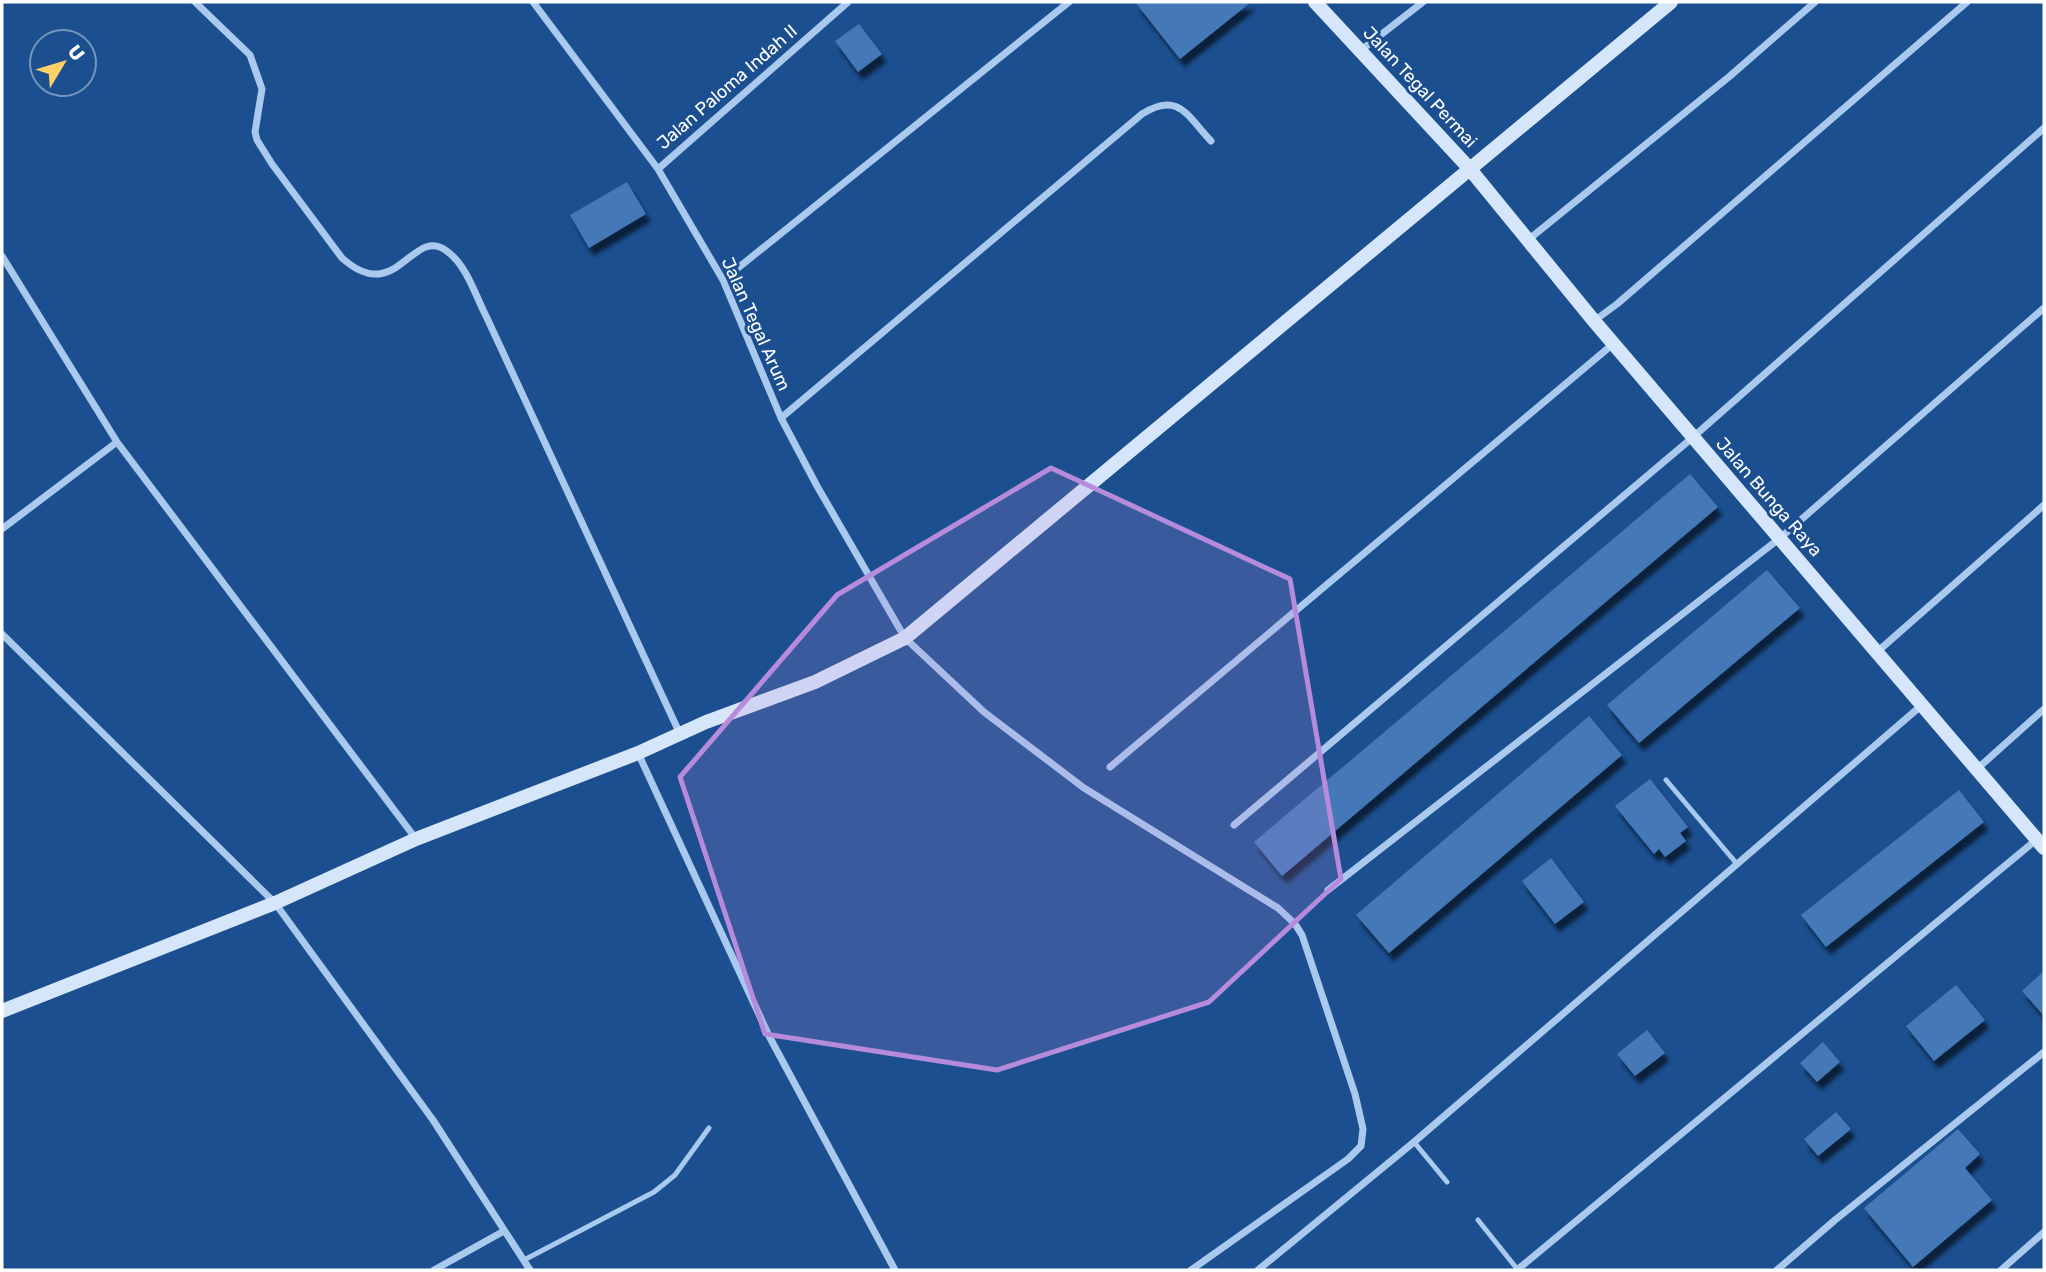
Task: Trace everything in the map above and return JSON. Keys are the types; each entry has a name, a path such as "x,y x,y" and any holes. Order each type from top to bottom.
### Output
{"street":[{"path":"195,2 250,55 262,89 255,132 257,140 342,258 362,273 371,276 390,270 419,249 439,246 449,252 460,266 487,318 680,734"},
{"name":"Jalan Tegal Arum","path":"533,2 658,169 723,280 781,418 905,638 984,712 1033,750 1084,788 1278,908 1302,935 1355,1094 1363,1138 1361,1146 1348,1159 1191,1270"},
{"name":"Jalan Paloma Indah II","path":"658,169 848,2"},
{"path":"723,280 1069,2"},
{"name":"Jalan Tegal Permai","path":"1315,2 1469,168"},
{"path":"1360,51 1423,2"},
{"path":"2,1011 275,903 416,839 815,682 905,638 1671,2"},
{"path":"1528,240 1730,76 1815,2"},
{"path":"1594,321 1967,2"},
{"path":"781,418 1142,114 1153,107 1172,104 1181,109 1211,141"},
{"path":"1234,825 1692,438 2044,128"},
{"name":"Jalan Bunga Raya","path":"1469,168 1692,438 2040,844"},
{"path":"2,256 117,442 416,839"},
{"path":"1328,890 1780,538 2044,308"},
{"path":"1110,767 1613,344"},
{"path":"2,529 117,442"},
{"path":"1876,652 2044,505"},
{"path":"2,634 275,903 433,1120 530,1270"},
{"path":"1258,1270 1414,1142 1922,705"},
{"path":"1976,769 2044,709"},
{"path":"638,753 769,1036 895,1270"},
{"path":"1518,1270 2040,844"},
{"path":"1777,1270 2044,1052"},
{"path":"434,1270 504,1231"},
{"path":"2001,1270 2044,1232"}],"lane":[{"path":"1667,780 1737,864"},
{"path":"524,1261 654,1192 675,1175 709,1128"},
{"path":"1414,1142 1447,1182"},
{"path":"1478,1220 1518,1270"}],"highlighted area":[{"path":"1051,468 1290,579 1341,879 1209,1002 997,1070 765,1034 680,777 837,595"}],"building":[{"path":"1135,2 1251,2 1180,59"},
{"path":"859,24 882,54 858,72 835,41"},
{"path":"627,182 646,214 589,248 570,215"},
{"path":"1690,474 1718,507 1282,876 1254,842"},
{"path":"1767,570 1800,608 1639,743 1607,705"},
{"path":"1589,716 1622,755 1389,953 1356,915"},
{"path":"1650,779 1688,827 1680,833 1686,841 1665,857 1659,849 1654,854 1615,806"},
{"path":"1959,790 1984,822 1826,947 1801,915"},
{"path":"1551,858 1584,902 1555,924 1522,881"},
{"path":"2044,971 2044,1016 2022,991"},
{"path":"1956,985 1985,1020 1934,1061 1906,1026"},
{"path":"1647,1030 1665,1053 1635,1076 1617,1054"},
{"path":"1823,1042 1840,1062 1817,1082 1800,1063"},
{"path":"1836,1112 1851,1129 1818,1156 1804,1139"},
{"path":"1958,1129 1980,1154 1965,1168 1992,1200 1913,1267 1864,1208"}]}
